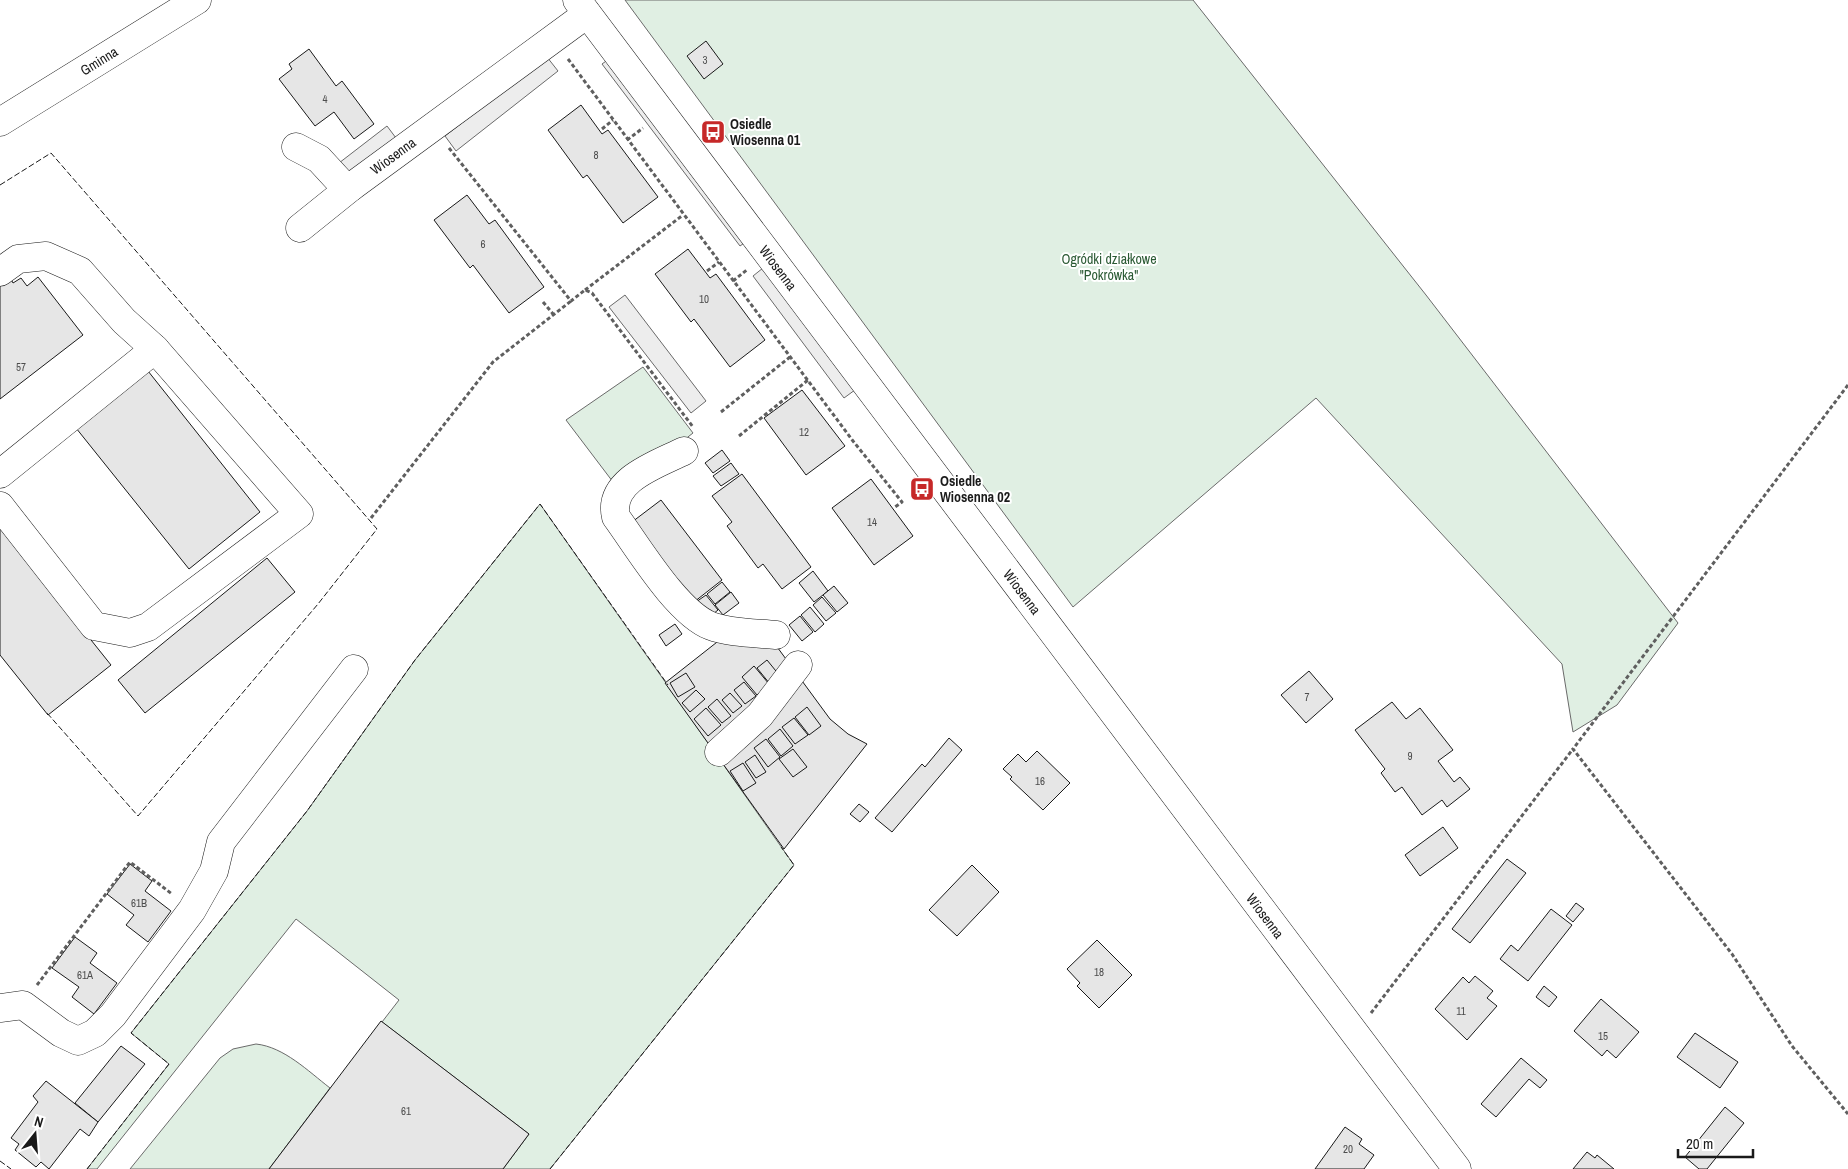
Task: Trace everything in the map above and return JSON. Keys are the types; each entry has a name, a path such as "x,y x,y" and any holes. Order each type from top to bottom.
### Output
{"street":[{"name":"Gminna","path":"0,122 197,0"},
{"name":"Wiosenna","path":"300,228 582,7 1457,1169"},
{"path":"296,147 319,159 342,184 351,187"},
{"path":"0,272 18,259 46,256 80,271 124,321 155,349 299,514 148,627 130,633 94,626 0,506"},
{"path":"0,474 155,349"},
{"path":"689,440 623,486 616,498 614,508 616,517 669,590 699,620 713,627 776,635"},
{"path":"719,752 760,715 798,665"},
{"path":"11,1006 69,1038 78,1041 100,1029 119,1008 192,910 214,871 221,842 354,669"}],"path":[{"path":"564,54 790,357 902,502 895,507"},
{"path":"602,129 613,120"},
{"path":"627,140 646,126"},
{"path":"445,143 571,301"},
{"path":"371,518 493,362 683,215"},
{"path":"708,271 719,262"},
{"path":"733,281 752,266"},
{"path":"585,290 592,293 689,440"},
{"path":"543,302 554,315"},
{"path":"721,412 790,357"},
{"path":"739,436 808,380"},
{"path":"1354,1034 1573,749 1848,385"},
{"path":"1573,749 1732,954 1792,1046 1848,1114"},
{"path":"11,1006 130,862 192,910"}],"green space":[{"name":"Ogródki działkowe \"Pokrówka\"","path":"625,0 1193,0 1426,295 1678,623 1617,705 1573,732 1562,664 1316,398 1073,607"},
{"path":"643,367 693,433 666,454 613,482 566,420"},
{"path":"540,504 794,865 550,1169 503,1169 529,1134 382,1022 399,1000 296,919 97,1169 87,1169 169,1064 131,1033 307,811 415,660"},
{"path":"256,1044 266,1046 286,1055 330,1088 269,1169 130,1169 220,1058 233,1049"}],"shaded area":[{"path":"547,57 558,71 456,151 445,136"},
{"path":"609,59 747,241 740,246 602,64"},
{"path":"387,126 399,142 350,178 339,163"},
{"path":"768,264 859,387 844,398 753,276"},
{"path":"625,295 706,401 691,413 609,307"}],"building":[{"path":"706,41 723,64 704,79 687,56"},
{"path":"309,49 336,86 342,81 374,124 354,139 334,112 315,126 279,79 292,69 289,64"},
{"path":"581,105 602,134 608,130 658,197 623,223 587,175 583,178 548,130"},
{"path":"467,195 489,224 495,220 544,287 509,313 473,265 470,268 434,220"},
{"path":"688,249 710,278 716,274 765,340 730,367 694,319 691,322 655,274"},
{"path":"10,277 13,283 21,278 27,286 38,277 83,335 0,399 0,285"},
{"path":"148,371 260,512 189,569 76,428"},
{"path":"802,390 845,446 806,475 764,418"},
{"path":"722,450 730,461 713,473 705,463"},
{"path":"731,463 739,474 721,486 713,476"},
{"path":"742,474 811,567 782,589 763,564 758,568 727,526 732,522 712,496"},
{"path":"871,479 913,536 874,565 832,508"},
{"path":"661,500 722,580 694,602 632,522"},
{"path":"0,526 111,665 48,715 0,655"},
{"path":"267,558 295,592 145,713 118,680"},
{"path":"813,571 828,591 814,602 799,583"},
{"path":"722,582 730,592 715,604 707,594"},
{"path":"834,586 848,603 837,612 823,595"},
{"path":"731,592 739,603 723,615 715,605"},
{"path":"706,595 718,610 708,618 696,602"},
{"path":"822,597 836,613 826,621 813,605"},
{"path":"810,607 824,624 815,632 801,615"},
{"path":"800,616 813,632 802,641 789,625"},
{"path":"675,624 682,634 666,646 659,635"},
{"path":"726,635 772,640 830,719 848,734 867,744 784,849 665,683"},
{"path":"767,660 780,676 770,684 757,668"},
{"path":"754,666 769,684 757,695 742,677"},
{"path":"1309,671 1333,699 1306,723 1281,695"},
{"path":"686,673 695,687 678,697 670,683"},
{"path":"744,682 756,696 745,704 734,690"},
{"path":"696,690 705,699 690,712 682,703"},
{"path":"730,693 742,706 733,713 722,700"},
{"path":"717,699 731,716 722,723 708,707"},
{"path":"1392,702 1406,719 1420,708 1453,750 1438,761 1454,782 1460,777 1470,789 1447,807 1442,800 1422,815 1402,787 1395,792 1381,773 1385,769 1355,730"},
{"path":"807,707 821,726 809,735 795,717"},
{"path":"706,708 721,725 708,736 694,719"},
{"path":"794,718 808,735 795,744 782,727"},
{"path":"780,729 793,746 781,756 768,739"},
{"path":"949,738 962,750 892,832 875,818 922,764 925,767"},
{"path":"766,739 780,757 768,767 754,748"},
{"path":"793,749 807,767 793,777 779,759"},
{"path":"1037,751 1070,783 1043,810 1010,779 1012,777 1003,769 1018,754 1026,762"},
{"path":"755,755 766,772 756,778 745,762"},
{"path":"743,763 756,783 743,791 730,771"},
{"path":"859,804 869,812 860,822 850,814"},
{"path":"1443,827 1458,848 1420,876 1405,855"},
{"path":"1507,859 1526,873 1470,943 1452,929"},
{"path":"130,864 152,881 145,891 171,911 148,942 126,925 134,915 107,894"},
{"path":"972,865 999,892 957,936 929,910"},
{"path":"1576,903 1584,909 1573,922 1566,916"},
{"path":"1551,909 1572,925 1528,981 1500,959 1511,945 1518,951"},
{"path":"75,937 97,953 90,963 117,983 94,1014 72,997 79,987 52,968"},
{"path":"1097,940 1132,975 1099,1008 1077,986 1080,983 1067,969"},
{"path":"1475,976 1493,991 1487,998 1497,1006 1467,1040 1435,1009 1463,977 1469,983"},
{"path":"1544,986 1557,997 1549,1007 1536,997"},
{"path":"1601,999 1639,1032 1616,1058 1607,1050 1602,1056 1574,1031"},
{"path":"381,1021 529,1134 503,1169 269,1169"},
{"path":"1695,1033 1738,1062 1720,1088 1677,1057"},
{"path":"121,1046 145,1064 98,1122 75,1103"},
{"path":"1521,1058 1547,1080 1540,1088 1529,1079 1496,1117 1481,1104"},
{"path":"46,1081 98,1122 89,1136 80,1129 49,1169 41,1162 36,1167 15,1150 19,1144 11,1138 38,1102 33,1096"},
{"path":"1725,1107 1744,1123 1707,1169 1699,1169 1685,1157"},
{"path":"1345,1127 1362,1139 1359,1144 1374,1155 1364,1169 1315,1169"},
{"path":"1587,1152 1595,1158 1597,1155 1614,1169 1573,1169"}],"fence":[{"path":"0,185 51,153 377,529 318,604 138,816 47,713"},
{"path":"87,1169 169,1064 131,1033 307,811 415,660 540,504 668,685"},
{"path":"550,1169 794,865 781,847"},
{"path":"0,1161 11,1169"}],"place":[{"name":"Osiedle Wiosenna 01","path":"713,132"},
{"name":"Osiedle Wiosenna 02","path":"922,489"}]}
